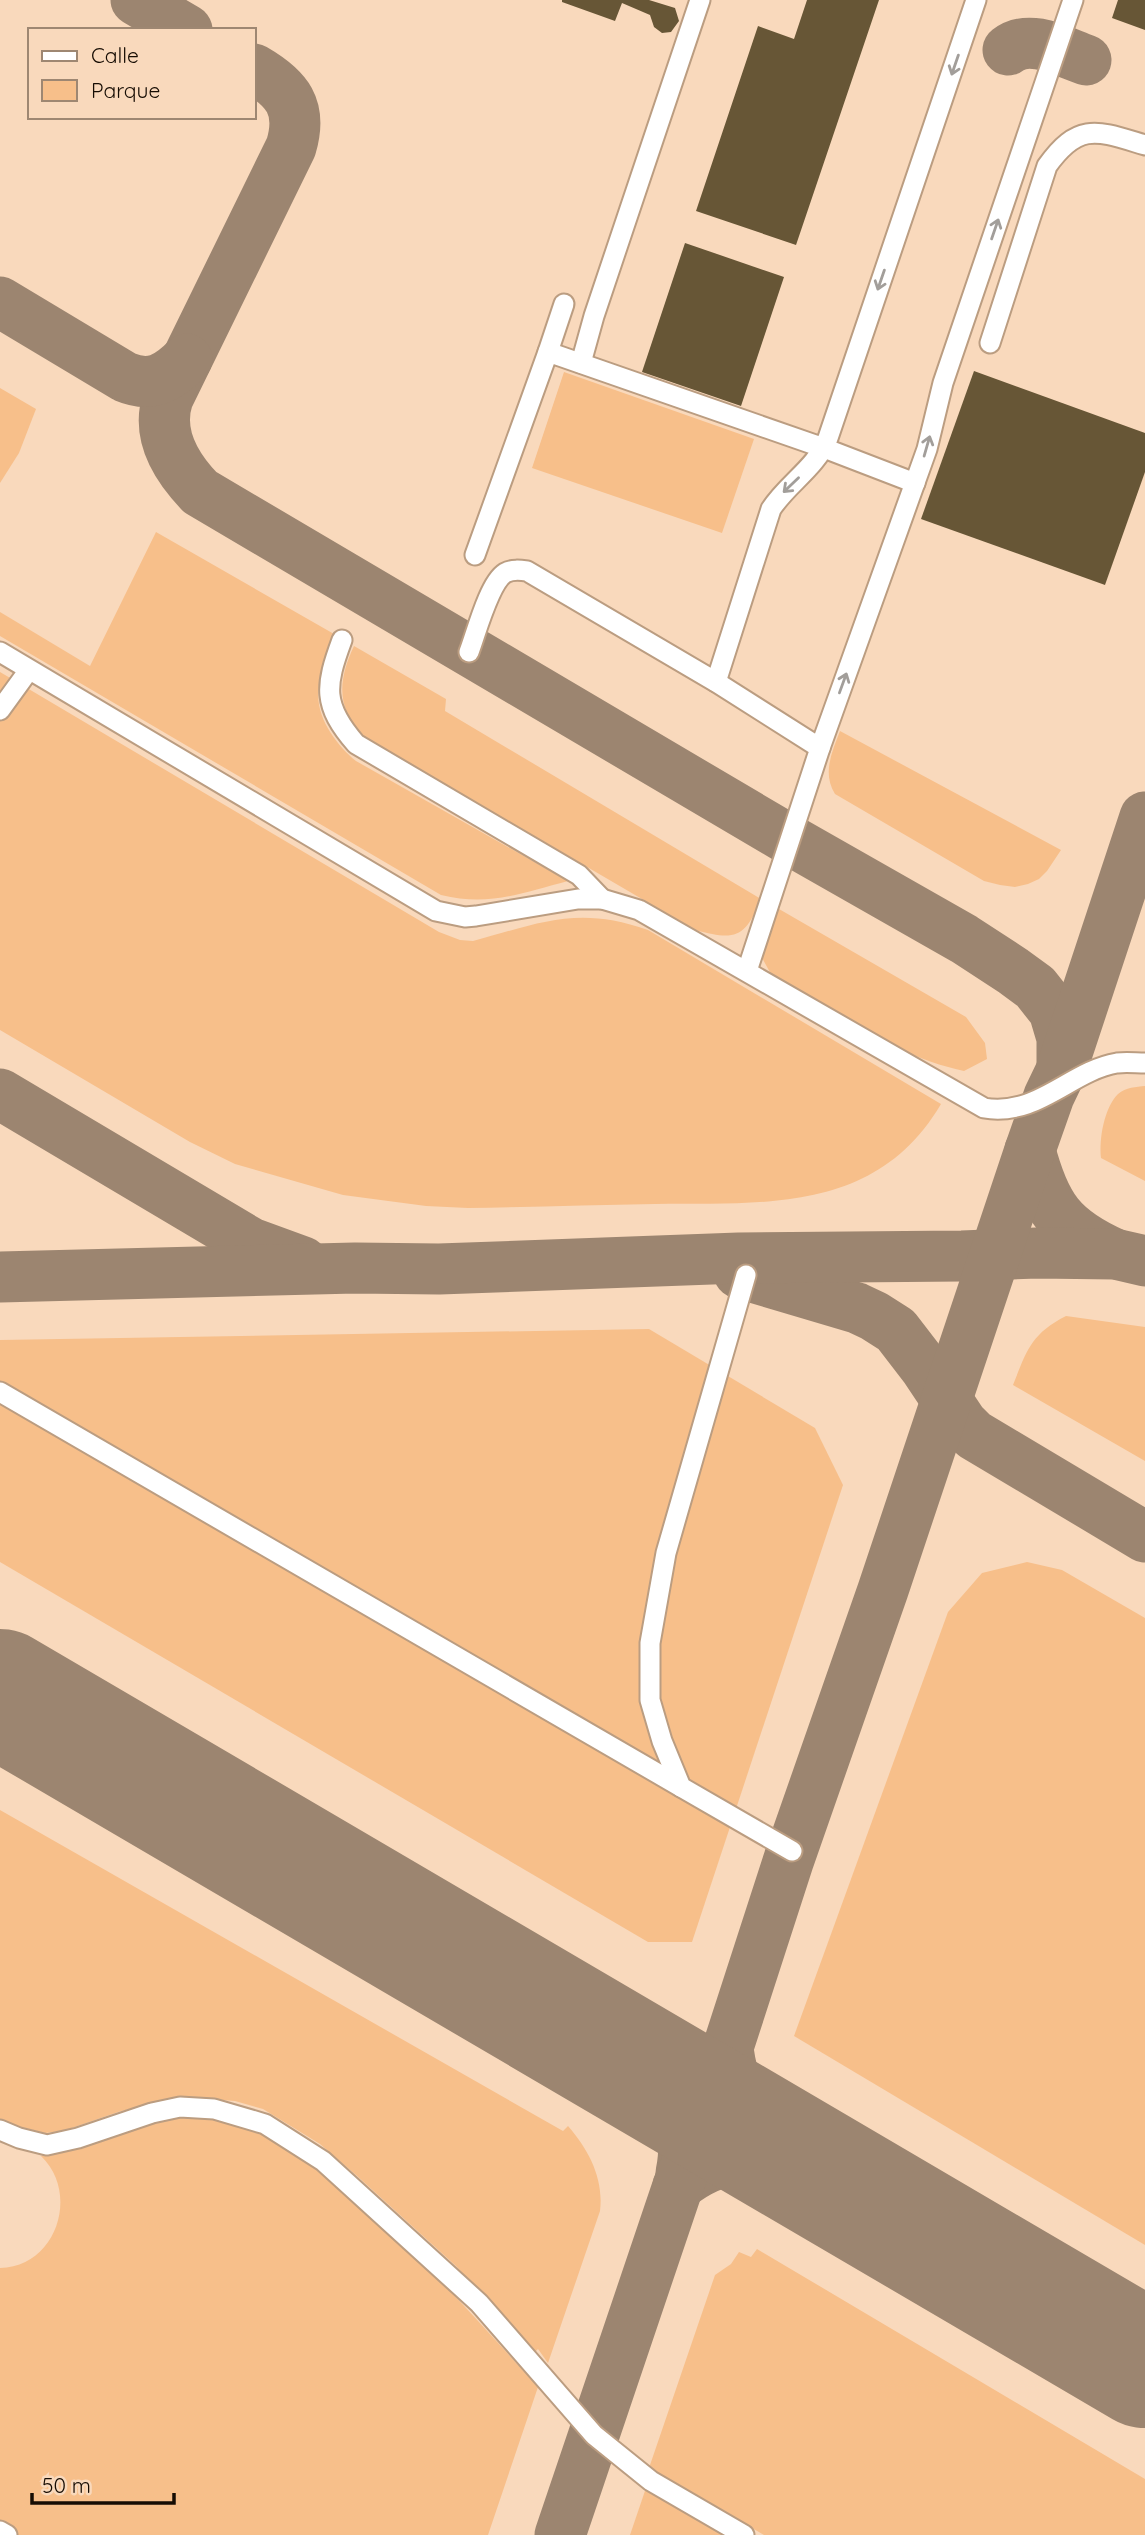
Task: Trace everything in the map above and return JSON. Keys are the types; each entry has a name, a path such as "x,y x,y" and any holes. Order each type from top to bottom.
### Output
{"lane":[{"path":"581,363 594,316 700,0"},
{"path":"716,682 771,509 815,462 824,447 976,0"},
{"path":"747,971 820,748 927,449 943,383 1073,0"},
{"path":"990,343 1047,166 1060,148 1076,136 1101,131 1145,145"},
{"path":"475,555 564,304"},
{"path":"548,352 824,447 915,483"},
{"path":"469,652 496,583 505,573 527,571 716,682 820,748"},
{"path":"342,640 330,672 330,692 333,710 342,728 356,744 579,875 602,899"},
{"path":"0,652 410,898 436,911 465,917 578,899 602,899 639,910 984,1108 1012,1108 1049,1096 1094,1071 1117,1063 1145,1063"},
{"path":"0,710 29,670"},
{"path":"681,1787 662,1741 650,1700 650,1643 666,1553 746,1275"},
{"path":"0,1392 792,1852"},
{"path":"0,2130 47,2145 78,2138 152,2113 180,2108 214,2109 265,2124 323,2161 478,2303 594,2435 651,2481 744,2535"},
{"path":"0,2531 7,2535"}],"green space":[{"path":"564,372 754,439 722,533 532,468"},
{"path":"0,388 36,409 19,453 0,483"},
{"path":"156,532 334,634 318,698 328,729 356,761 568,881 490,899 475,900 441,895 0,636 0,612 90,666"},
{"path":"354,646 446,699 445,711 761,899 750,922 744,929 730,935 695,930 363,736 348,715 342,693 345,670"},
{"path":"0,672 439,932 460,940 473,941 539,923 580,918 601,919 648,930 941,1104 915,1140 885,1165 851,1183 815,1195 777,1201 468,1208 426,1206 343,1195 235,1164 190,1142 0,1030"},
{"path":"840,731 1061,850 1047,871 1028,884 1015,887 984,881 835,794 829,770 831,755"},
{"path":"779,909 966,1017 985,1043 987,1059 964,1071 913,1055 865,1031 772,976 761,956"},
{"path":"1145,1086 1145,1181 1101,1158 1101,1150 1104,1124 1113,1100 1124,1090"},
{"path":"1066,1316 1145,1327 1145,1461 1013,1385 1032,1344 1045,1329"},
{"path":"649,1329 815,1428 843,1485 692,1942 648,1942 0,1562 0,1340"},
{"path":"1027,1562 1062,1570 1145,1618 1145,2245 794,2036 948,1612 982,1573"},
{"path":"0,1810 563,2131 568,2126 588,2155 597,2176 600,2211 548,2363 538,2349 534,2353 456,2266 356,2175 320,2144 263,2109 235,2101 186,2097 121,2111 63,2131 26,2131 0,2120"},
{"path":"192,2116 231,2122 254,2129 279,2142 317,2170 377,2219 405,2246 460,2301 538,2387 488,2535 17,2535 0,2524 0,2268 20,2264 36,2255 48,2242 56,2226 60,2207 59,2189 53,2171 41,2156 145,2123"},
{"path":"757,2249 1145,2479 1145,2535 764,2535 649,2468 715,2275 731,2264 739,2252 751,2257"},
{"path":"647,2485 734,2535 630,2535"}],"building":[{"path":"562,0 649,0 675,8 679,21 671,32 662,33 654,27 650,15 622,3 615,21"},
{"path":"807,0 879,0 796,245 696,211 758,26 794,39"},
{"path":"1118,0 1145,0 1145,30 1112,18"},
{"path":"685,243 784,277 741,406 642,372"},
{"path":"974,371 1145,433 1145,472 1105,585 921,519"}],"taxiway":[{"path":"136,0 184,28"},
{"path":"1008,50 1026,43 1036,44 1086,60"},
{"path":"256,70 283,91 289,100 295,121 294,133 291,147 168,398 164,424 166,437 176,460 191,482 200,492 790,840 964,939 1013,971 1035,987 1054,1011 1062,1038 1062,1066"},
{"path":"0,302 134,380 143,382 159,379 187,359"},
{"path":"560,2535 678,2186 708,2109 789,1859 883,1590 1030,1150 1061,1071 1145,817"},
{"path":"0,1094 251,1243 303,1262"},
{"path":"1030,1150 1042,1187 1058,1214 1081,1236 1115,1254"},
{"path":"0,1277 355,1268 439,1269 739,1258 1037,1253 1115,1254 1145,1261"},
{"path":"739,1273 857,1308 896,1330 962,1423 974,1435 1145,1537"},
{"path":"728,2049 743,2103 776,2148"},
{"path":"642,2070 663,2094 677,2117 683,2142 681,2173"},
{"path":"678,2186 708,2167 738,2159 770,2159 805,2165"}],"runway":[{"path":"0,1693 1145,2364"}]}
